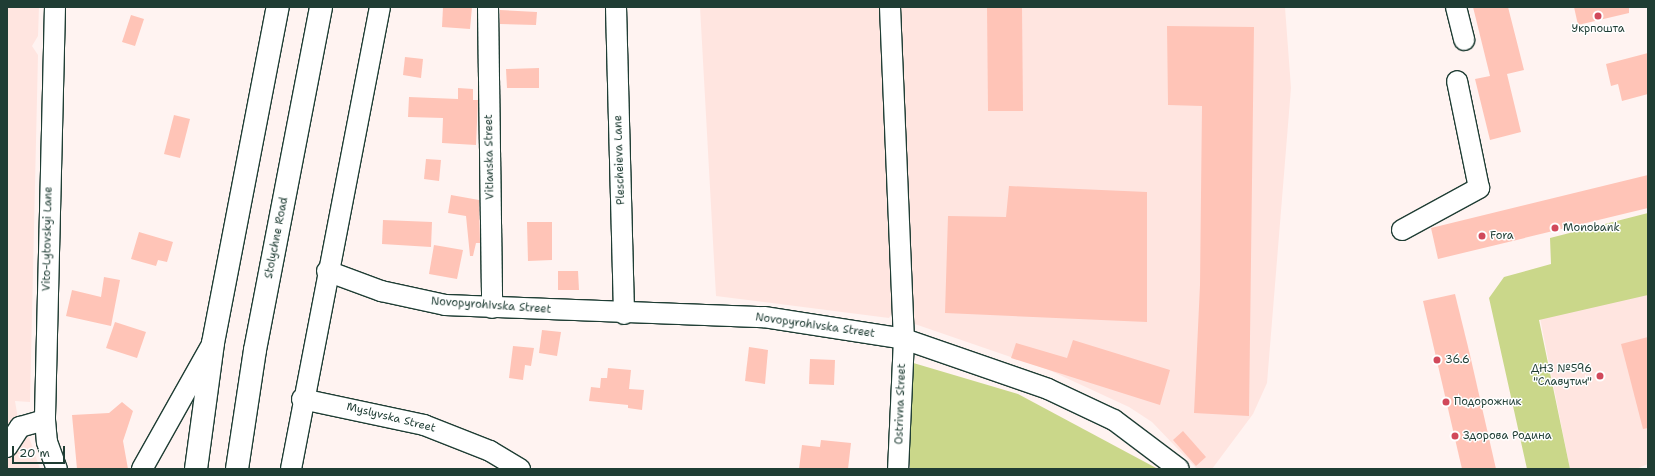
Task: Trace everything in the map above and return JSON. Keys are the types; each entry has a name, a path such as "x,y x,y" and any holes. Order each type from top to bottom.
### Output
{"highway":[{"path":"196,469 213,342 278,7"},
{"name":"Stolychne Road","path":"237,469 255,350 321,7"}],"street":[{"name":"Vito-Lytovskyi Lane","path":"56,7 45,420 47,442 57,469"},
{"path":"291,469 302,399 380,7"},
{"name":"Vitianska Street","path":"488,7 492,308"},
{"name":"Plescheieva Lane","path":"616,7 624,314"},
{"name":"Ostrivna Street","path":"890,7 904,339 898,469"},
{"path":"1456,7 1464,40"},
{"path":"1402,230 1479,188 1457,81"},
{"name":"Novopyrohivska Street","path":"328,271 413,300 492,308 624,314 764,317 904,339 1048,389 1107,416 1165,455 1179,469"},
{"path":"142,469 213,342"},
{"name":"Myslyvska Street","path":"302,399 424,425 490,451 520,469"},
{"path":"7,447 20,427 45,420"}],"shaded area":[{"path":"7,7 39,7 38,36 32,46 38,55 30,402 15,401 21,437 29,437 40,469 7,469"},
{"path":"700,7 1285,7 1291,88 1267,383 1253,414 1212,469 1197,469 1152,422 1129,407 1049,370 906,321 895,308 889,318 716,296"},
{"name":"ДНЗ №596 \"Славутич\"","path":"1648,263 1648,464 1636,469 1570,469 1534,288"}],"green space":[{"path":"1648,213 1648,295 1539,320 1570,469 1527,469 1489,298 1504,277 1551,264 1550,238"},
{"path":"910,362 1018,394 1158,469 910,469"}],"building":[{"path":"443,7 472,7 470,29 442,27"},
{"path":"987,7 1022,7 1023,111 988,111"},
{"path":"1473,7 1508,7 1524,70 1507,74 1521,132 1490,140 1475,79 1490,76"},
{"path":"1574,7 1629,7 1629,13 1578,25"},
{"path":"500,10 537,12 536,25 500,24"},
{"path":"131,15 144,19 135,46 122,42"},
{"path":"1167,26 1254,27 1249,416 1194,413 1200,285 1202,106 1168,105"},
{"path":"1648,53 1648,94 1622,101 1618,84 1611,86 1606,64"},
{"path":"405,57 423,59 421,78 403,75"},
{"path":"539,68 539,88 507,88 506,69"},
{"path":"458,88 473,89 473,100 478,100 476,145 442,143 443,118 408,117 409,97 458,99"},
{"path":"174,115 190,119 180,158 164,154"},
{"path":"426,159 441,160 439,181 424,179"},
{"path":"1648,175 1648,208 1438,259 1431,228"},
{"path":"1009,186 1147,192 1147,322 945,313 948,216 1006,217"},
{"path":"451,195 479,200 480,243 476,243 473,256 470,256 466,216 448,213"},
{"path":"383,220 432,222 431,247 382,244"},
{"path":"527,222 552,222 552,260 528,261"},
{"path":"139,232 173,242 167,262 158,260 156,266 131,259"},
{"path":"434,245 463,250 457,279 429,274"},
{"path":"558,271 578,271 579,290 558,290"},
{"path":"104,277 120,280 111,326 66,316 72,290 101,297"},
{"path":"1455,294 1496,469 1462,469 1423,301"},
{"path":"115,322 146,332 137,358 106,348"},
{"path":"542,330 561,332 557,356 539,353"},
{"path":"1648,337 1648,428 1643,429 1621,344"},
{"path":"1073,340 1170,370 1160,405 1011,358 1016,343 1067,358"},
{"path":"513,346 534,348 531,366 525,365 523,380 509,378"},
{"path":"749,347 768,350 765,384 745,381"},
{"path":"810,359 835,360 834,385 809,384"},
{"path":"608,368 631,370 629,389 644,390 642,410 628,408 628,405 589,401 591,387 600,388 601,378 607,378"},
{"path":"122,402 133,411 123,441 128,469 77,469 72,415 109,413"},
{"path":"1183,431 1206,457 1196,466 1173,440"},
{"path":"821,440 851,443 848,469 799,469 802,445 820,447"}],"place":[{"name":"Укрпошта","path":"1598,16"},
{"name":"Monobank","path":"1555,228"},
{"name":"Fora","path":"1482,236"},
{"name":"36.6","path":"1437,360"},
{"name":"ДНЗ №596 \"Славутич\"","path":"1600,376"},
{"name":"Подорожник","path":"1446,402"},
{"name":"Здорова Родина","path":"1455,436"}]}
